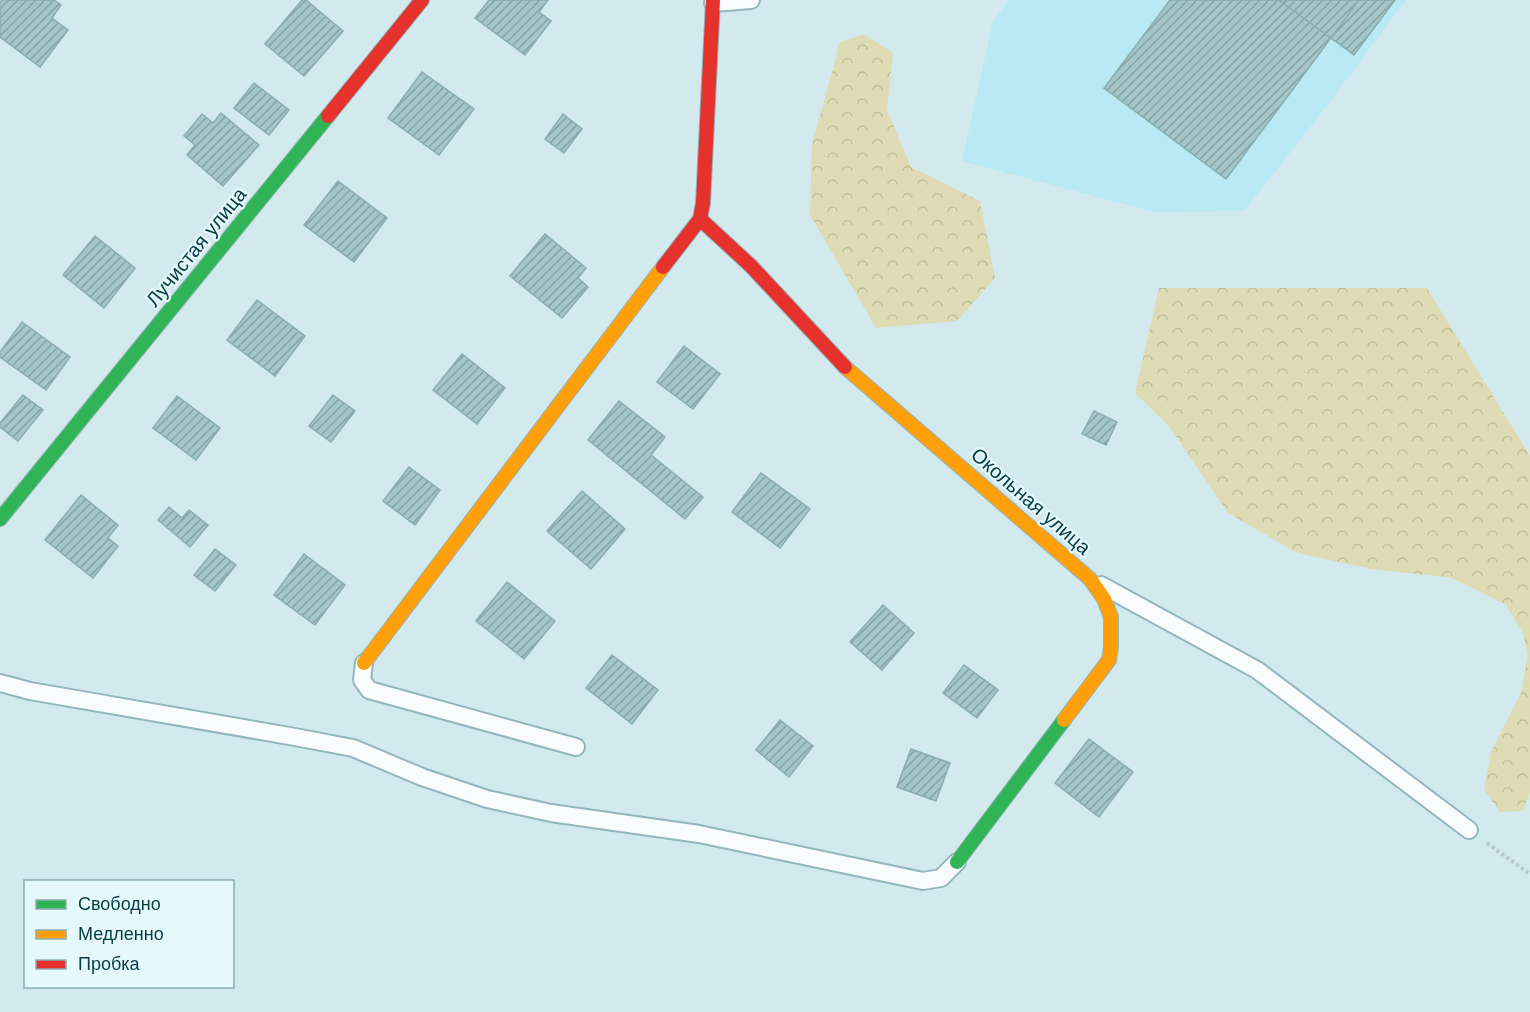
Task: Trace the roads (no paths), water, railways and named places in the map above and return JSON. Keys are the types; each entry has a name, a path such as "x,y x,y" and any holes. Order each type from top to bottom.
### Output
{"street":[{"name":"Лучистая улица","path":"0,519 422,0"},
{"path":"363,663 700,219 703,203 713,2"},
{"name":"Окольная улица","path":"700,219 751,266 845,367 1090,579 1104,597 1113,617 1113,638 1109,660 957,862"}],"lane":[{"path":"713,2 751,0"},
{"path":"1090,579 1257,670 1469,830"},
{"path":"363,663 362,680 369,690 576,747"},
{"path":"0,683 30,691 296,736 353,748 422,777 487,799 551,813 699,834 923,881 940,878 957,862"}]}
